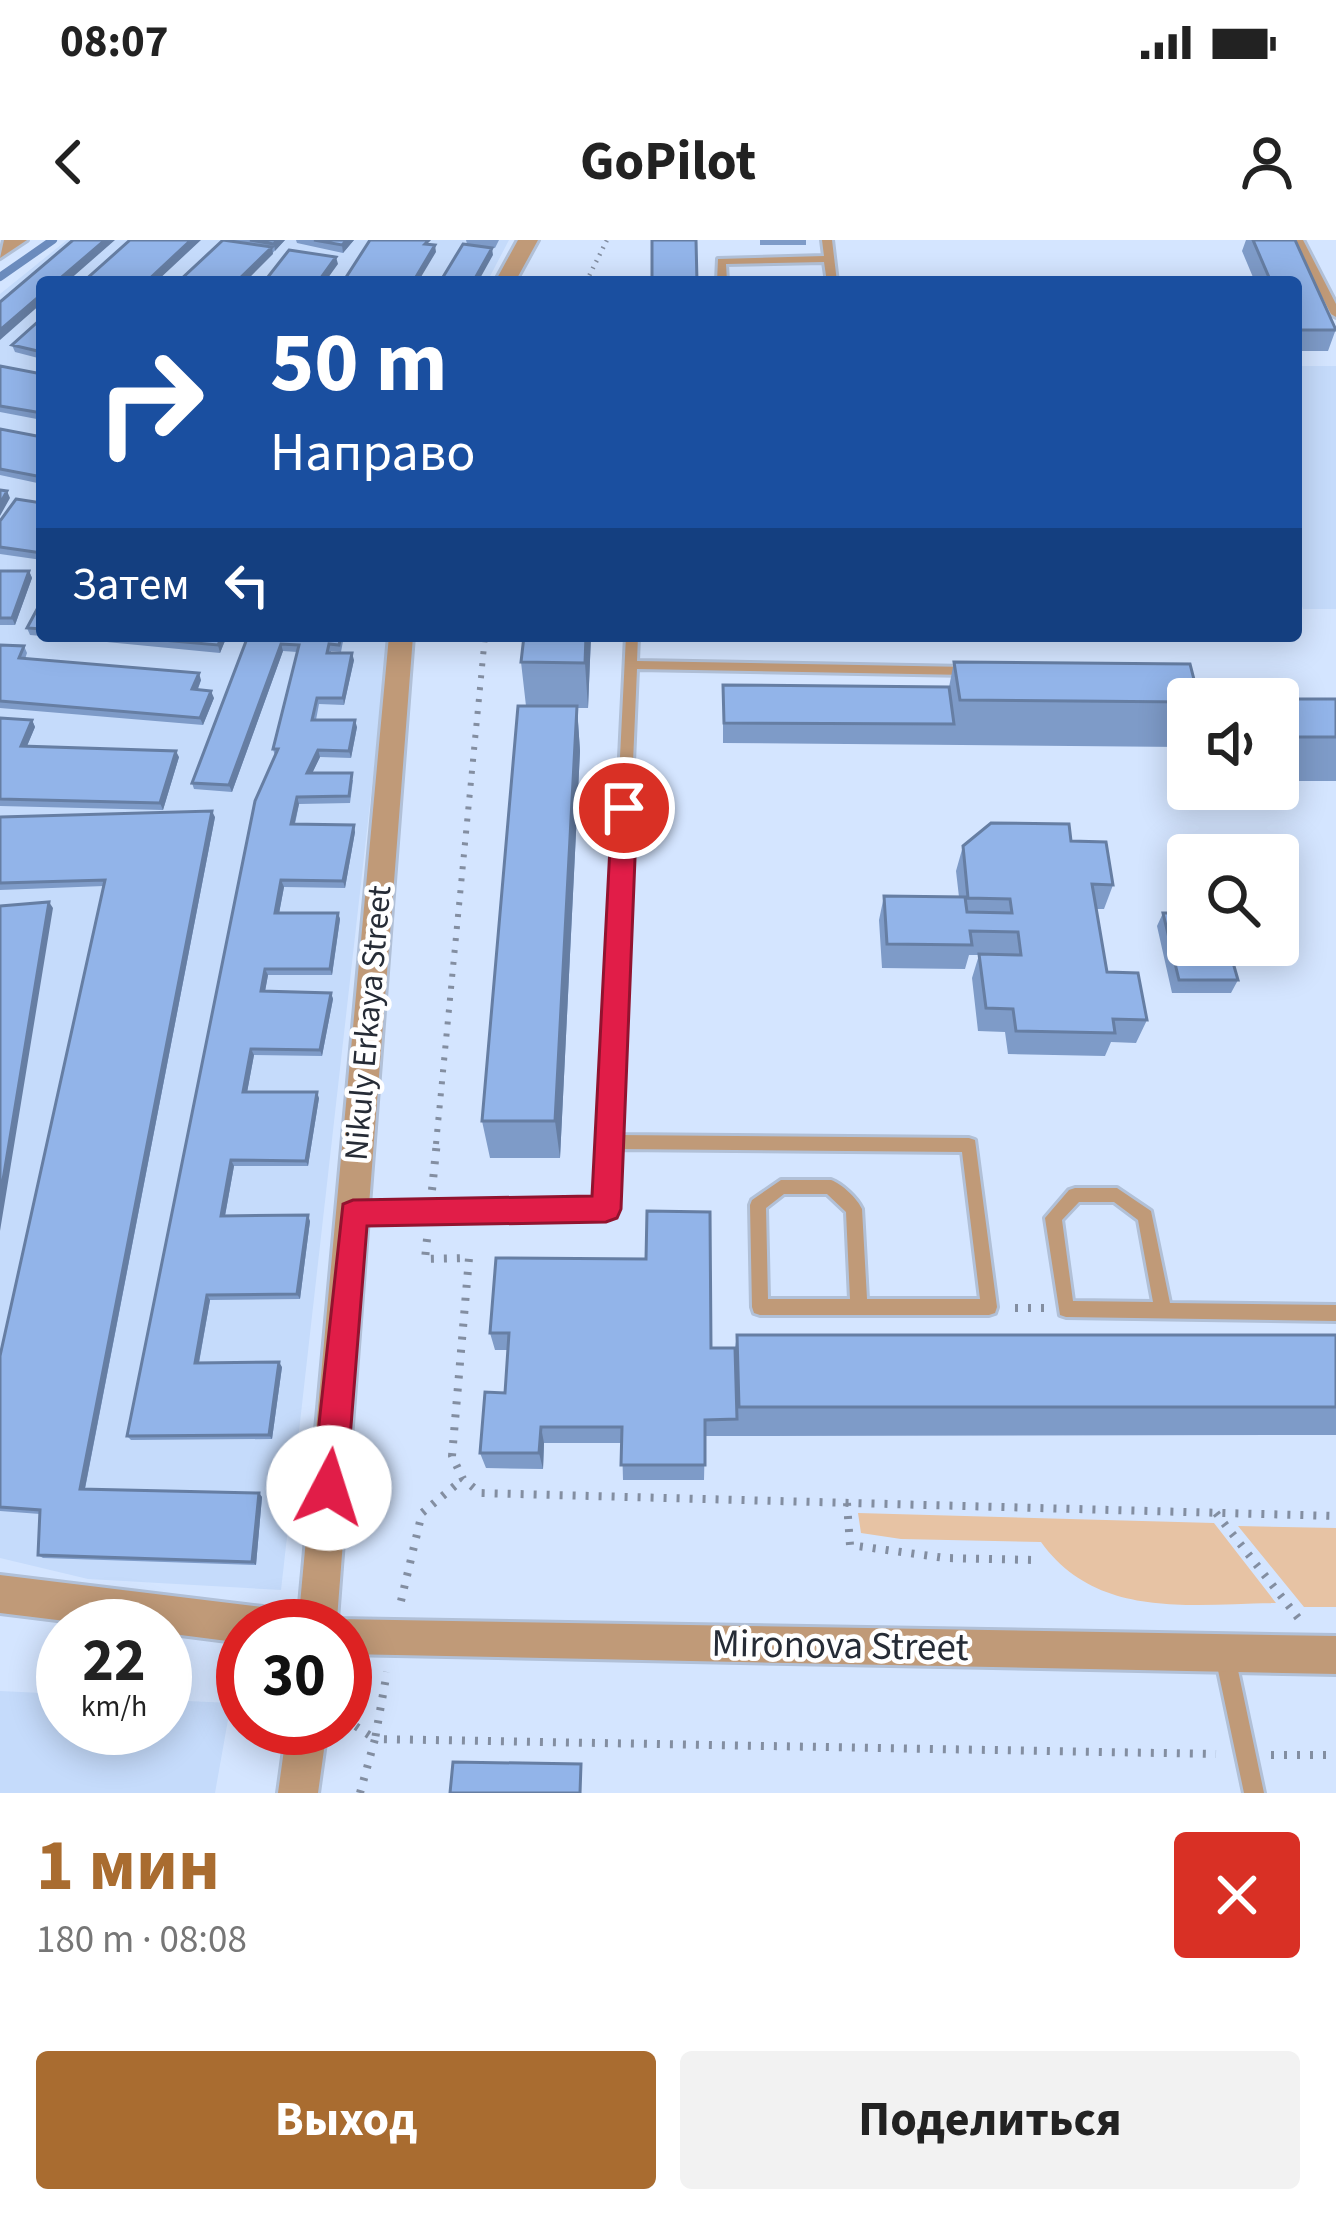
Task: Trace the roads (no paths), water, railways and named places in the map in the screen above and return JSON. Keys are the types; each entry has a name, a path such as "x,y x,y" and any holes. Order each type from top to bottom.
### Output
{"street":[{"path":"0,252 17,240"},
{"path":"508,276 528,240"},
{"name":"Nikuly Erkaya Street","path":"319,1599 401,642"},
{"path":"0,1594 216,1620"},
{"name":"Mironova Street","path":"372,1635 1332,1655"},
{"path":"298,1793 303,1755"}],"lane":[{"path":"827,240 831,276"},
{"path":"1298,240 1336,314"},
{"path":"722,276 721,261 830,259"},
{"path":"1322,285 1336,285"},
{"path":"353,1213 606,1209 632,642"},
{"path":"631,665 990,672"},
{"path":"609,1142 969,1145 989,1307 859,1307 760,1307 758,1205 781,1187 831,1187 854,1209 859,1307"},
{"path":"1163,1310 1145,1216 1117,1195 1075,1195 1053,1218 1066,1309 1336,1313"},
{"path":"1225,1653 1254,1793"}],"waterway":[{"path":"0,277 53,240"}]}
